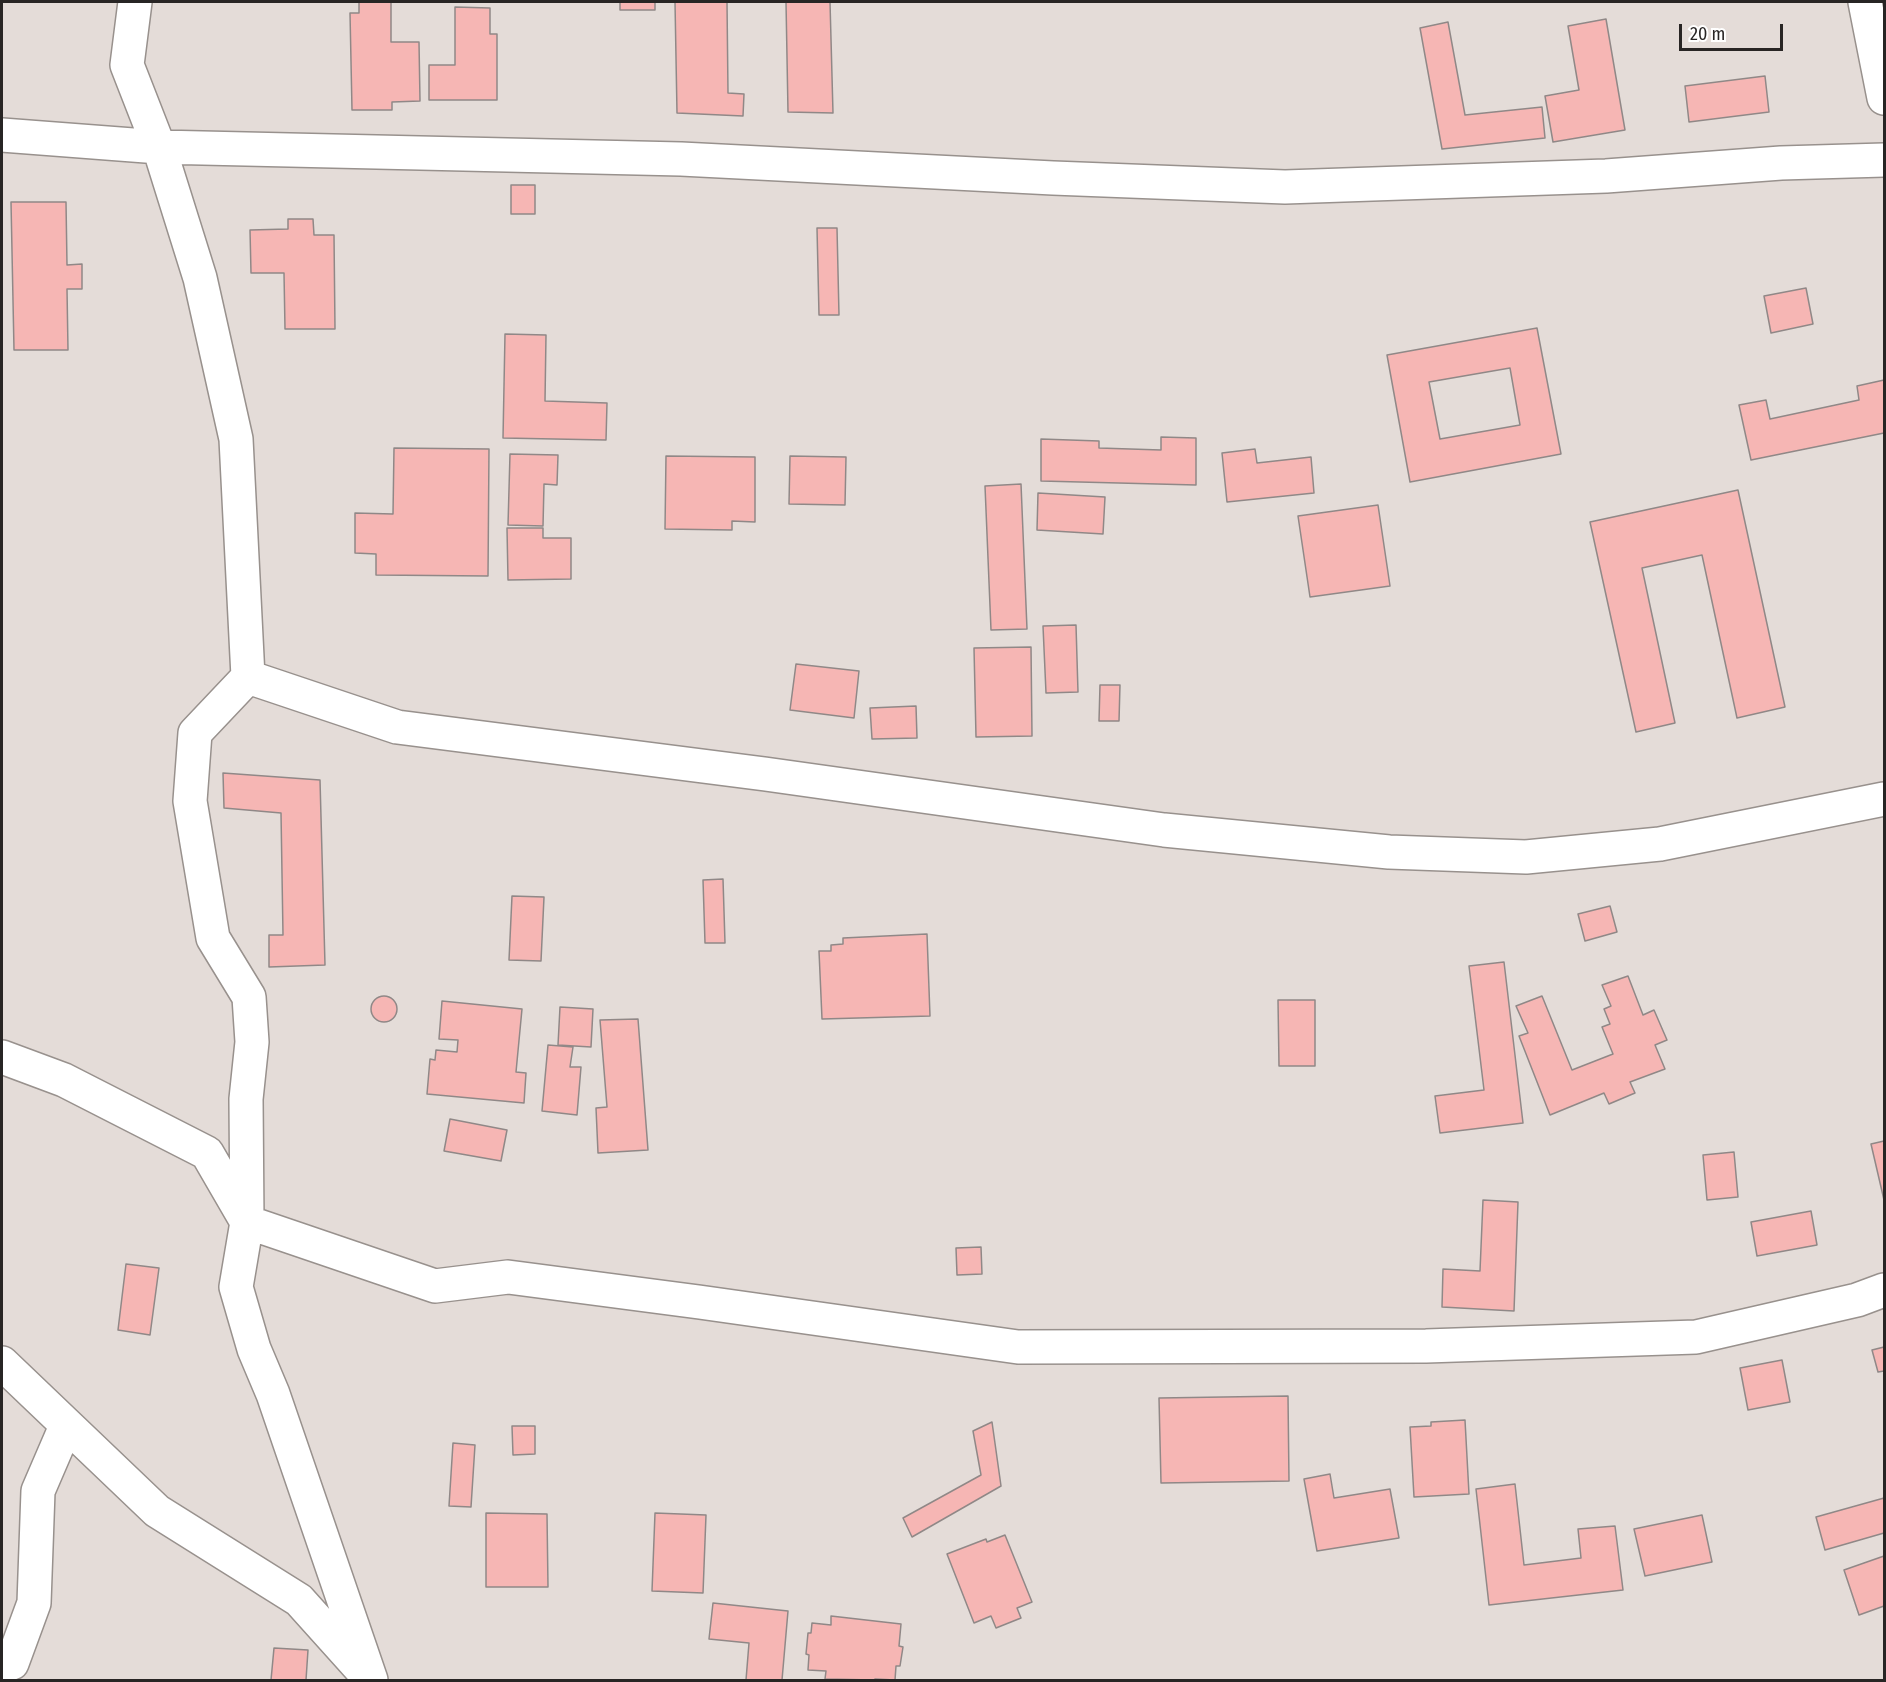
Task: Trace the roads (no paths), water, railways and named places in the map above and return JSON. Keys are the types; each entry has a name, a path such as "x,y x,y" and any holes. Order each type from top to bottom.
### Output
{"street":[{"path":"135,2 127,64 159,147 200,278 236,439 248,677 195,733 190,801 213,938 249,997 252,1042 246,1099 247,1222 236,1287 254,1349 273,1394 370,1679"},
{"path":"1865,2 1884,98"},
{"path":"2,135 159,147 681,159 1285,187 1606,176 1781,164 1884,160"},
{"path":"248,677 397,727 765,774 1164,830 1389,852 1526,857 1649,845 1884,799"},
{"path":"2,1057 64,1080 207,1153 247,1222 435,1286 507,1277 1018,1347 1426,1346 1696,1336 1857,1300 1884,1290"},
{"path":"2,1363 157,1511 299,1600 370,1679"},
{"path":"2,1667 12,1663 34,1603 38,1491 66,1426"}]}
